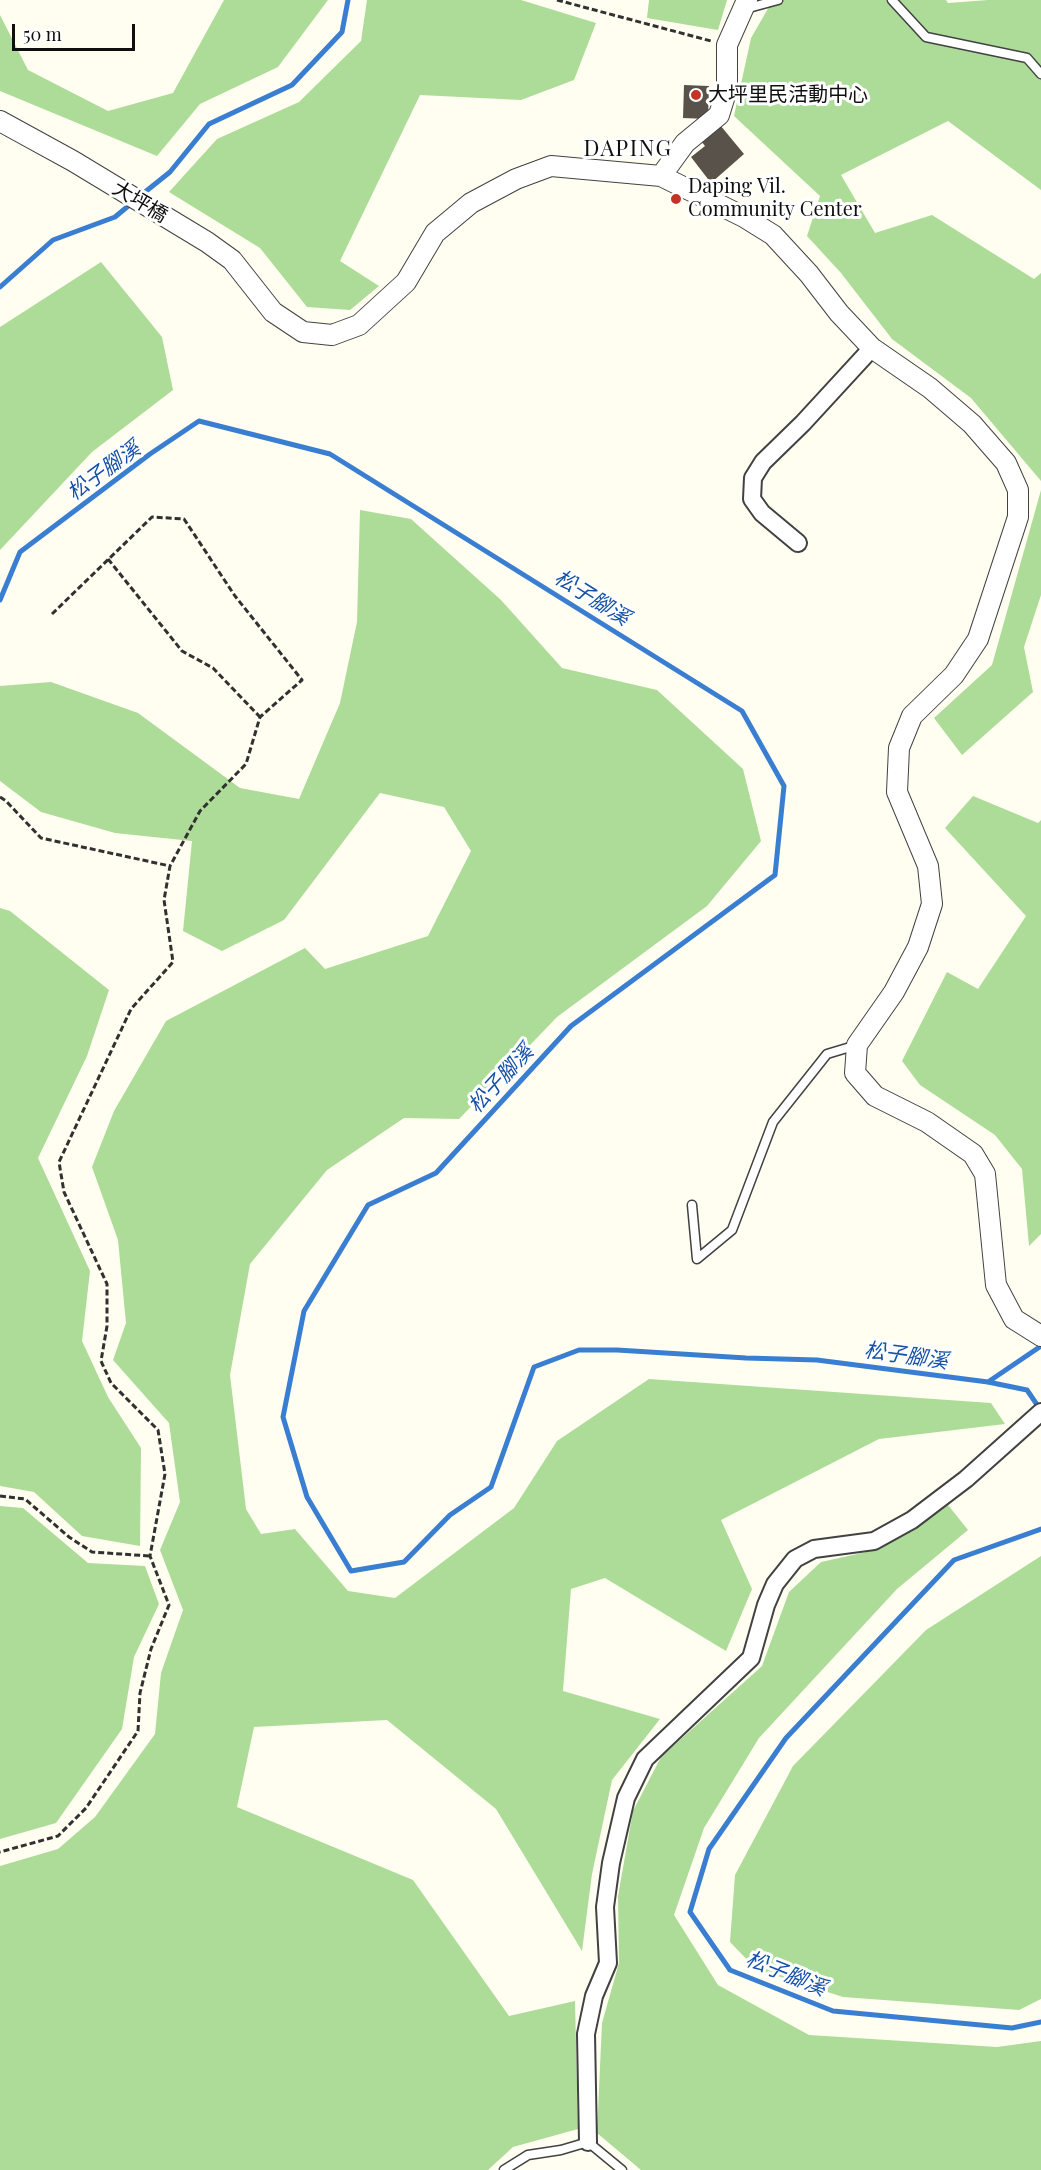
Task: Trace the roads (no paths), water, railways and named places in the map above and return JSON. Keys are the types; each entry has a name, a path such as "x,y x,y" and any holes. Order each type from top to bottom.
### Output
{"street":[{"path":"744,5 727,45 727,89 718,115 685,144 661,176 744,217 773,235 872,348 930,388 972,424 1006,463 1018,490 1018,517 978,639 954,675 912,716 899,748 897,792 928,866 932,904 918,946 894,992 857,1045 855,1073 875,1095 927,1122 973,1154 985,1174 996,1285 1014,1319 1041,1336"},
{"name":"大坪橋","path":"0,121 73,161 207,242 232,260 273,312 303,332 332,335 359,326 406,282 435,233 471,204 516,179 551,166 661,176"},
{"path":"798,543 762,513 752,499 753,478 763,462 803,423 872,348"},
{"path":"588,2142 586,2034 594,1996 608,1963 605,1907 610,1863 626,1798 645,1759 751,1658 766,1605 775,1584 795,1559 814,1549 874,1541 912,1520 966,1479 1041,1412"}],"lane":[{"path":"744,5 778,0"},
{"path":"892,0 926,37 1027,58 1041,74"},
{"path":"692,1205 697,1259 732,1230 773,1122 827,1054 857,1045"},
{"path":"504,2170 528,2156 588,2142 622,2170"}],"waterway":[{"name":"松子腳溪","path":"140,196 170,172 209,124 292,85 342,32 348,0"},
{"name":"松子腳溪","path":"0,287 53,240 115,217 133,202"},
{"name":"松子腳溪","path":"0,600 20,552 150,454 199,421 330,454 742,711 784,786 775,875 571,1026 436,1173 368,1205 304,1311 283,1417 307,1497 351,1571 404,1562 450,1515 491,1487 534,1367 579,1350 817,1360 988,1382 1027,1390 1040,1409"},
{"path":"988,1382 1041,1346"},
{"name":"松子腳溪","path":"1041,1529 954,1560 786,1738 709,1849 690,1912 730,1970 833,2011 1012,2028 1041,2022"}],"place":[{"name":"大坪里民活動中心","path":"696,95"},
{"name":"Daping Vil. Community Center","path":"676,199"}],"district":[{"name":"DAPING","path":"628,149"}]}
